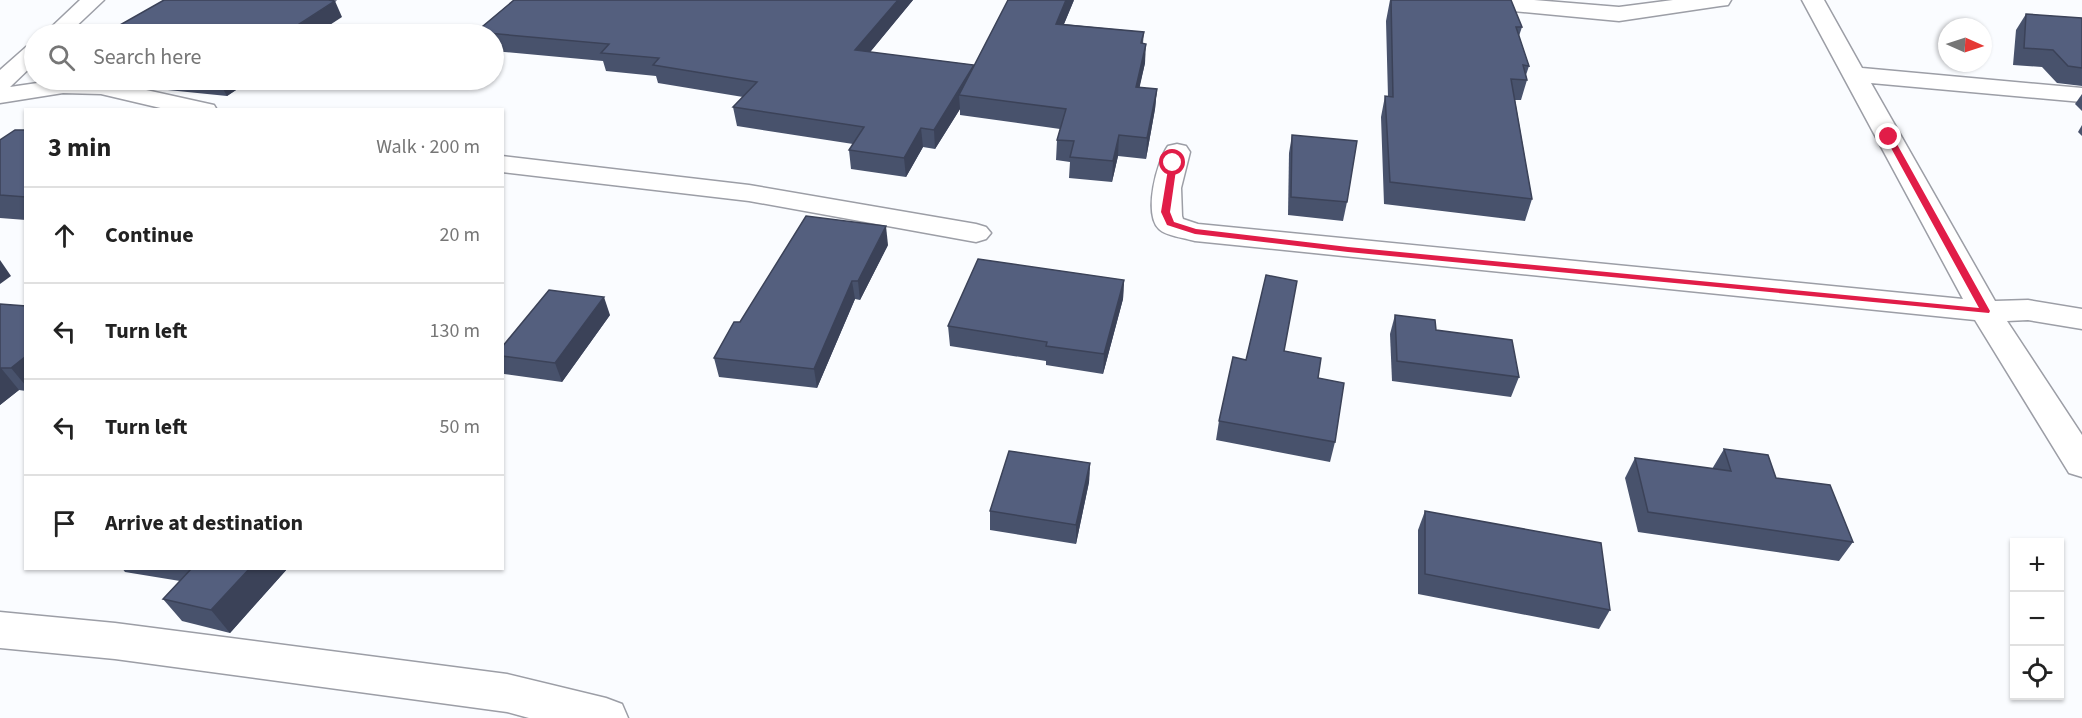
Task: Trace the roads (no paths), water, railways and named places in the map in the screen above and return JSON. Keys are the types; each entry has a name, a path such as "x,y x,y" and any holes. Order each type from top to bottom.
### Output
{"street":[{"path":"66,24 93,0"},
{"path":"1459,0 1619,14 1720,0"},
{"path":"1813,0 1985,311 2082,464"},
{"path":"0,83 24,61"},
{"path":"1854,74 2082,95"},
{"path":"0,96 38,90"},
{"path":"115,90 196,108"},
{"path":"1177,152 1173,163 1166,212 1170,224 1195,232 1985,311 2028,310 2082,319"},
{"path":"504,164 749,193 976,232"},
{"path":"0,630 116,641 507,693 606,718"}]}
